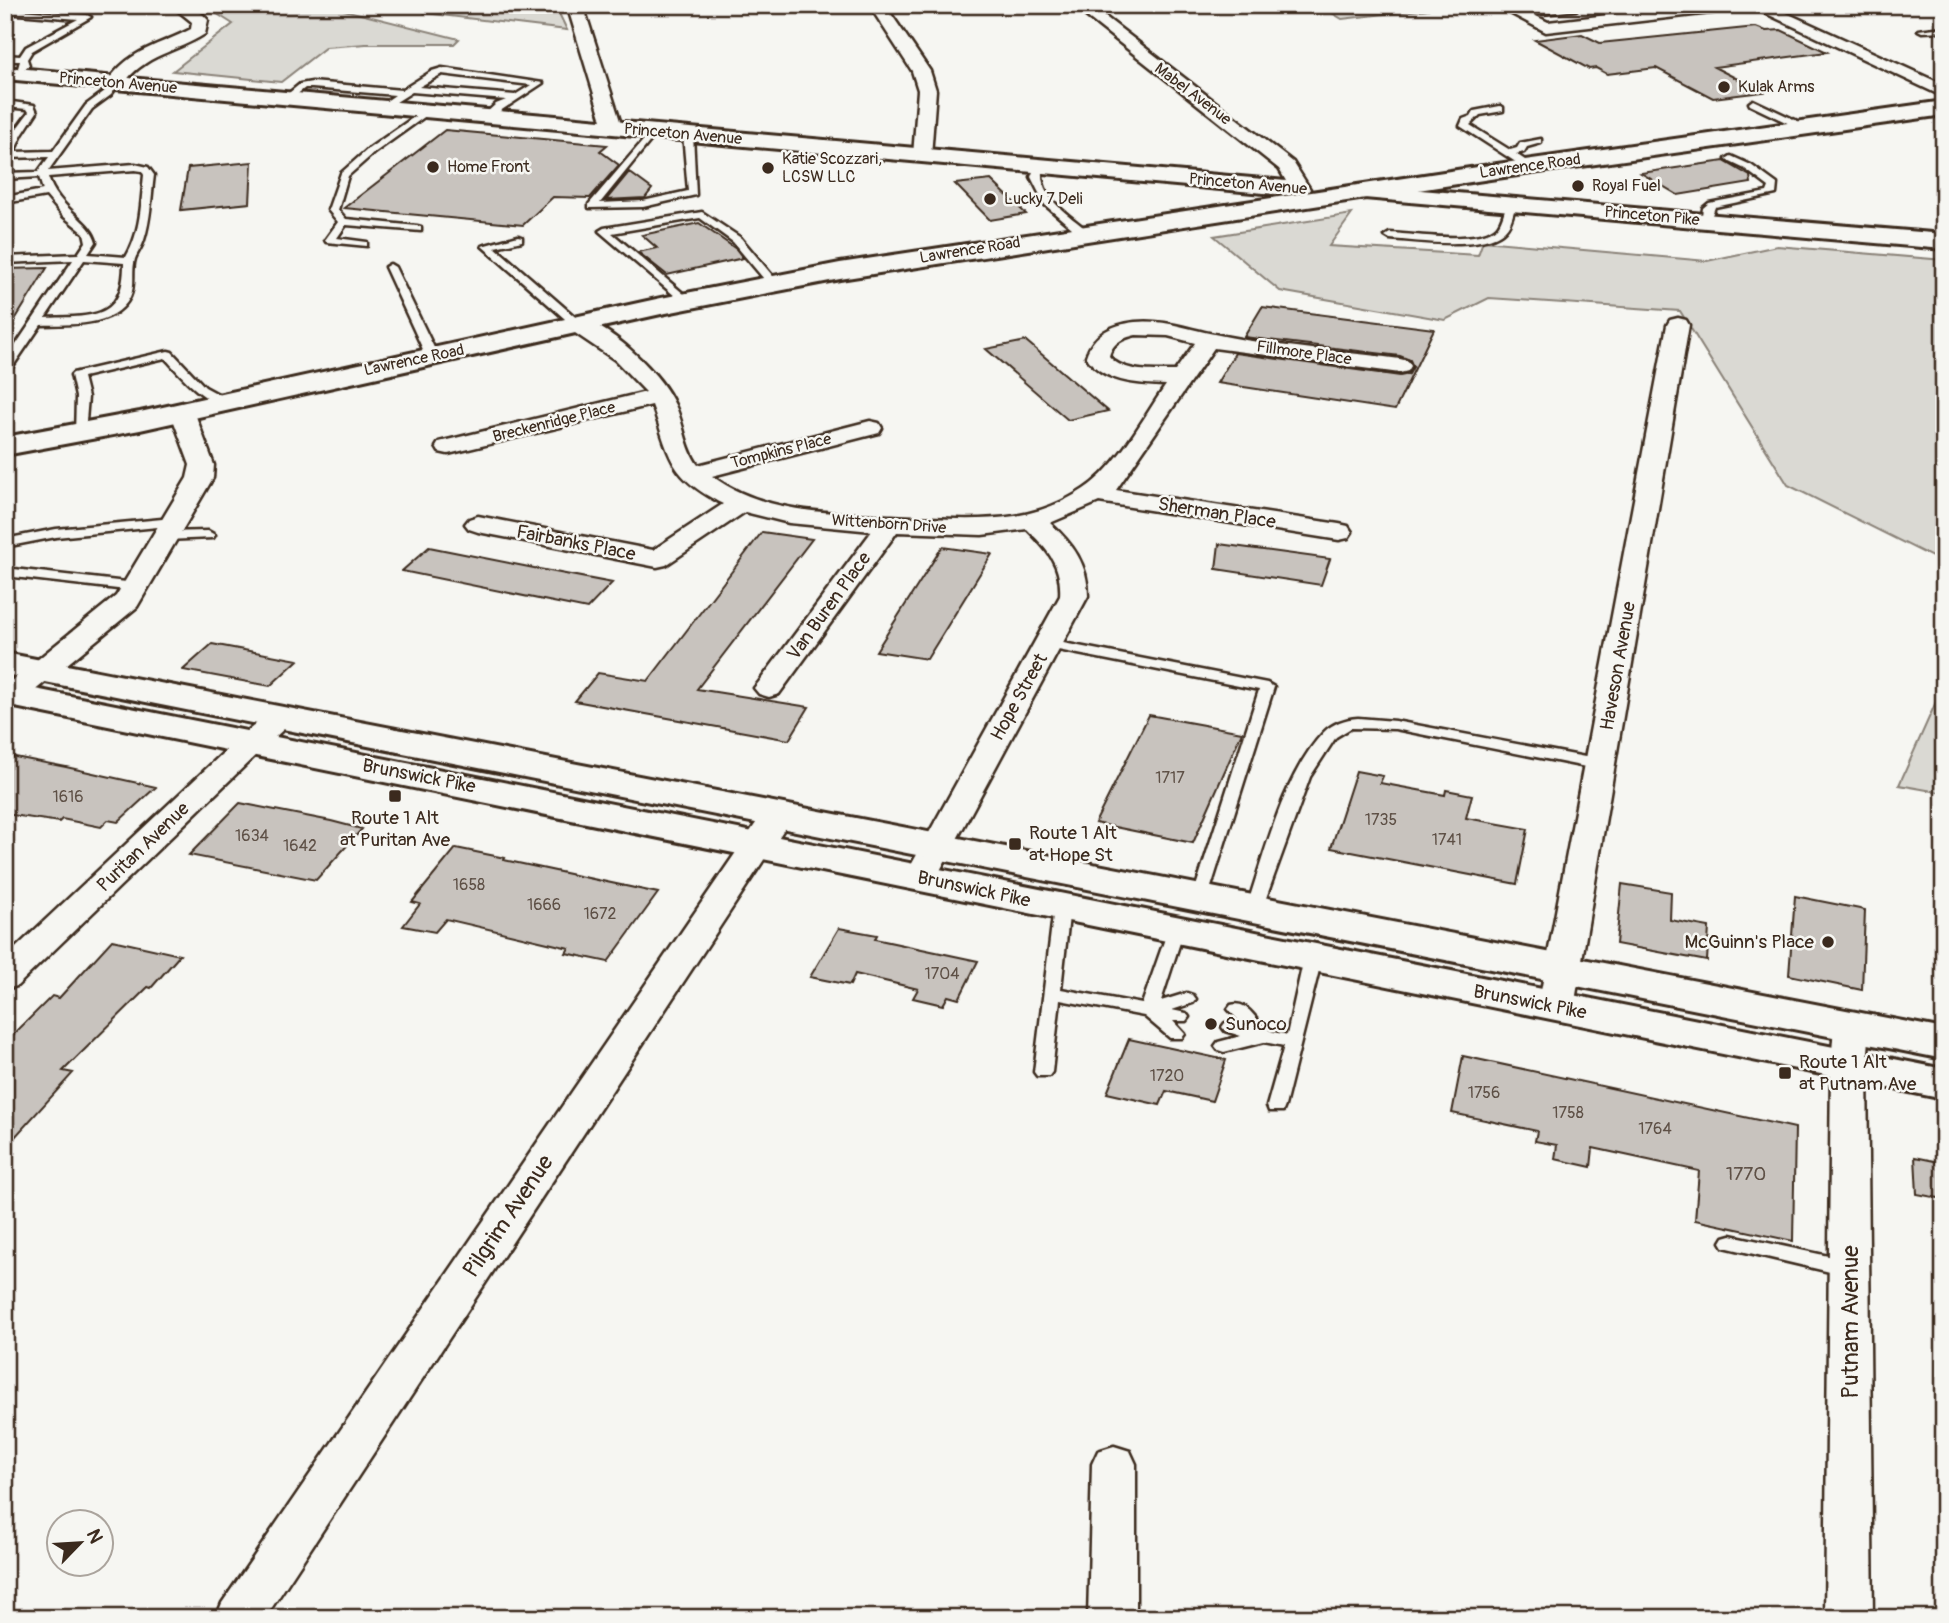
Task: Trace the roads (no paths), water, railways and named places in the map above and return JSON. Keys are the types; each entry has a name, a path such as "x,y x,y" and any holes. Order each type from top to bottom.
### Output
{"main road":[{"name":"Princeton Avenue","path":"12,66 116,82 288,97 399,96 430,110 488,116 1044,167 1361,192"},
{"name":"Lawrence Road","path":"5,446 79,433 686,300 773,284 1083,232 1944,108"},
{"path":"1114,173 1189,187 1207,196 1208,204 1186,217"},
{"name":"Princeton Pike","path":"1361,192 1944,242"},
{"name":"Brunswick Pike","path":"7,684 44,670 282,717 767,830"},
{"name":"Brunswick Pike","path":"7,684 251,743 767,830 929,862 1200,899 1254,909 1560,990"},
{"name":"Brunswick Pike","path":"929,862 1062,907 1313,958 1560,990 1851,1046 1944,1084"},
{"name":"Brunswick Pike","path":"1851,1046 1944,1044"}],"street":[{"path":"116,82 144,74 198,43 193,36 200,31 200,20 179,5"},
{"path":"575,5 612,127"},
{"path":"877,5 921,71 927,90 922,156"},
{"name":"Mabel Avenue","path":"1080,5 1286,166 1300,189"},
{"path":"1576,5 1516,12 1546,27 1737,5"},
{"path":"1756,5 1944,92"},
{"name":"Wittenborn Drive","path":"578,324 622,355 646,377 660,396 673,427 678,455 692,474 709,487 742,503 808,518 956,528 989,527 1032,520 1059,513 1096,494 1112,480 1208,340"},
{"name":"Haveson Avenue","path":"1560,990 1678,325"},
{"name":"Fillmore Place","path":"1182,378 1145,379 1119,372 1101,361 1099,346 1120,333 1138,329 1178,330 1208,340 1400,366"},
{"name":"Breckenridge Place","path":"449,447 660,396"},
{"path":"44,670 127,601 200,478 202,465 182,411"},
{"name":"Tompkins Place","path":"692,474 870,428"},
{"name":"Sherman Place","path":"1096,494 1339,532"},
{"name":"Fairbanks Place","path":"478,524 657,559 742,503"},
{"name":"Hope Street","path":"929,862 1074,596 1076,578 1070,559 1032,520"},
{"name":"Van Buren Place","path":"769,688 890,524"},
{"name":"Puritan Avenue","path":"5,978 251,743 282,717"},
{"name":"Pilgrim Avenue","path":"239,1618 767,830"},
{"name":"Putnam Avenue","path":"1849,1618 1851,1046"},
{"path":"1112,1618 1114,1465"}],"lane":[{"path":"5,11 87,17 29,50 12,66"},
{"path":"1922,30 1944,29"},
{"path":"399,96 442,71 539,83 499,106 488,116"},
{"path":"42,174 89,107 108,93 116,82"},
{"path":"399,96 517,98"},
{"path":"1753,103 1803,127"},
{"path":"5,104 32,107 33,112 7,155 55,154"},
{"path":"1500,109 1477,113 1474,118 1464,123 1528,166"},
{"path":"417,229 343,222 333,210 344,175 371,151 430,110"},
{"path":"653,132 592,205 643,204 692,193 688,134"},
{"path":"1508,154 1521,150 1523,145 1538,141"},
{"path":"1705,221 1708,208 1713,205 1771,194 1774,186 1768,180 1731,159"},
{"path":"5,176 135,167 145,169 149,175 142,232 138,248 130,260 131,277 122,300 111,314 95,319 38,322"},
{"path":"1044,167 1037,171 1036,177 1048,203 1083,232"},
{"path":"5,370 11,354 38,322 91,243 89,232 63,213 46,187 42,174"},
{"path":"5,200 50,192"},
{"path":"1391,236 1483,237 1499,230 1506,221 1511,204"},
{"path":"686,300 604,231 702,215 737,240 773,284"},
{"path":"343,222 330,240 363,244"},
{"path":"518,239 487,246 578,324"},
{"path":"5,260 81,257 130,260"},
{"path":"390,267 432,356"},
{"path":"79,433 82,397 77,375 168,354 201,389 225,402"},
{"path":"5,543 56,533 169,529 208,535"},
{"path":"5,572 135,587"},
{"path":"1048,644 1267,687 1200,899"},
{"path":"1254,909 1310,760 1326,737 1346,724 1395,725 1601,765"},
{"path":"1043,1072 1062,907"},
{"path":"1149,1011 1176,930"},
{"path":"1276,1106 1313,958"},
{"path":"1051,993 1149,1011 1178,1025"},
{"path":"1149,1011 1187,999"},
{"path":"1237,1009 1264,1036"},
{"path":"1231,1027 1294,1042"},
{"path":"1224,1046 1264,1036"},
{"path":"1731,1242 1850,1269"}],"place":[{"name":"Kulak Arms","path":"1724,87"},
{"name":"Home Front","path":"433,167"},
{"name":"Katie Scozzari, LCSW LLC","path":"768,168"},
{"name":"Royal Fuel","path":"1578,186"},
{"name":"Lucky 7 Deli","path":"990,199"},
{"name":"Route 1 Alt at Puritan Ave","path":"395,796"},
{"name":"Route 1 Alt at Hope St","path":"1015,844"},
{"name":"McGuinn's Place","path":"1828,942"},
{"name":"Sunoco","path":"1211,1024"},
{"name":"Route 1 Alt at Putnam Ave","path":"1785,1073"}]}
